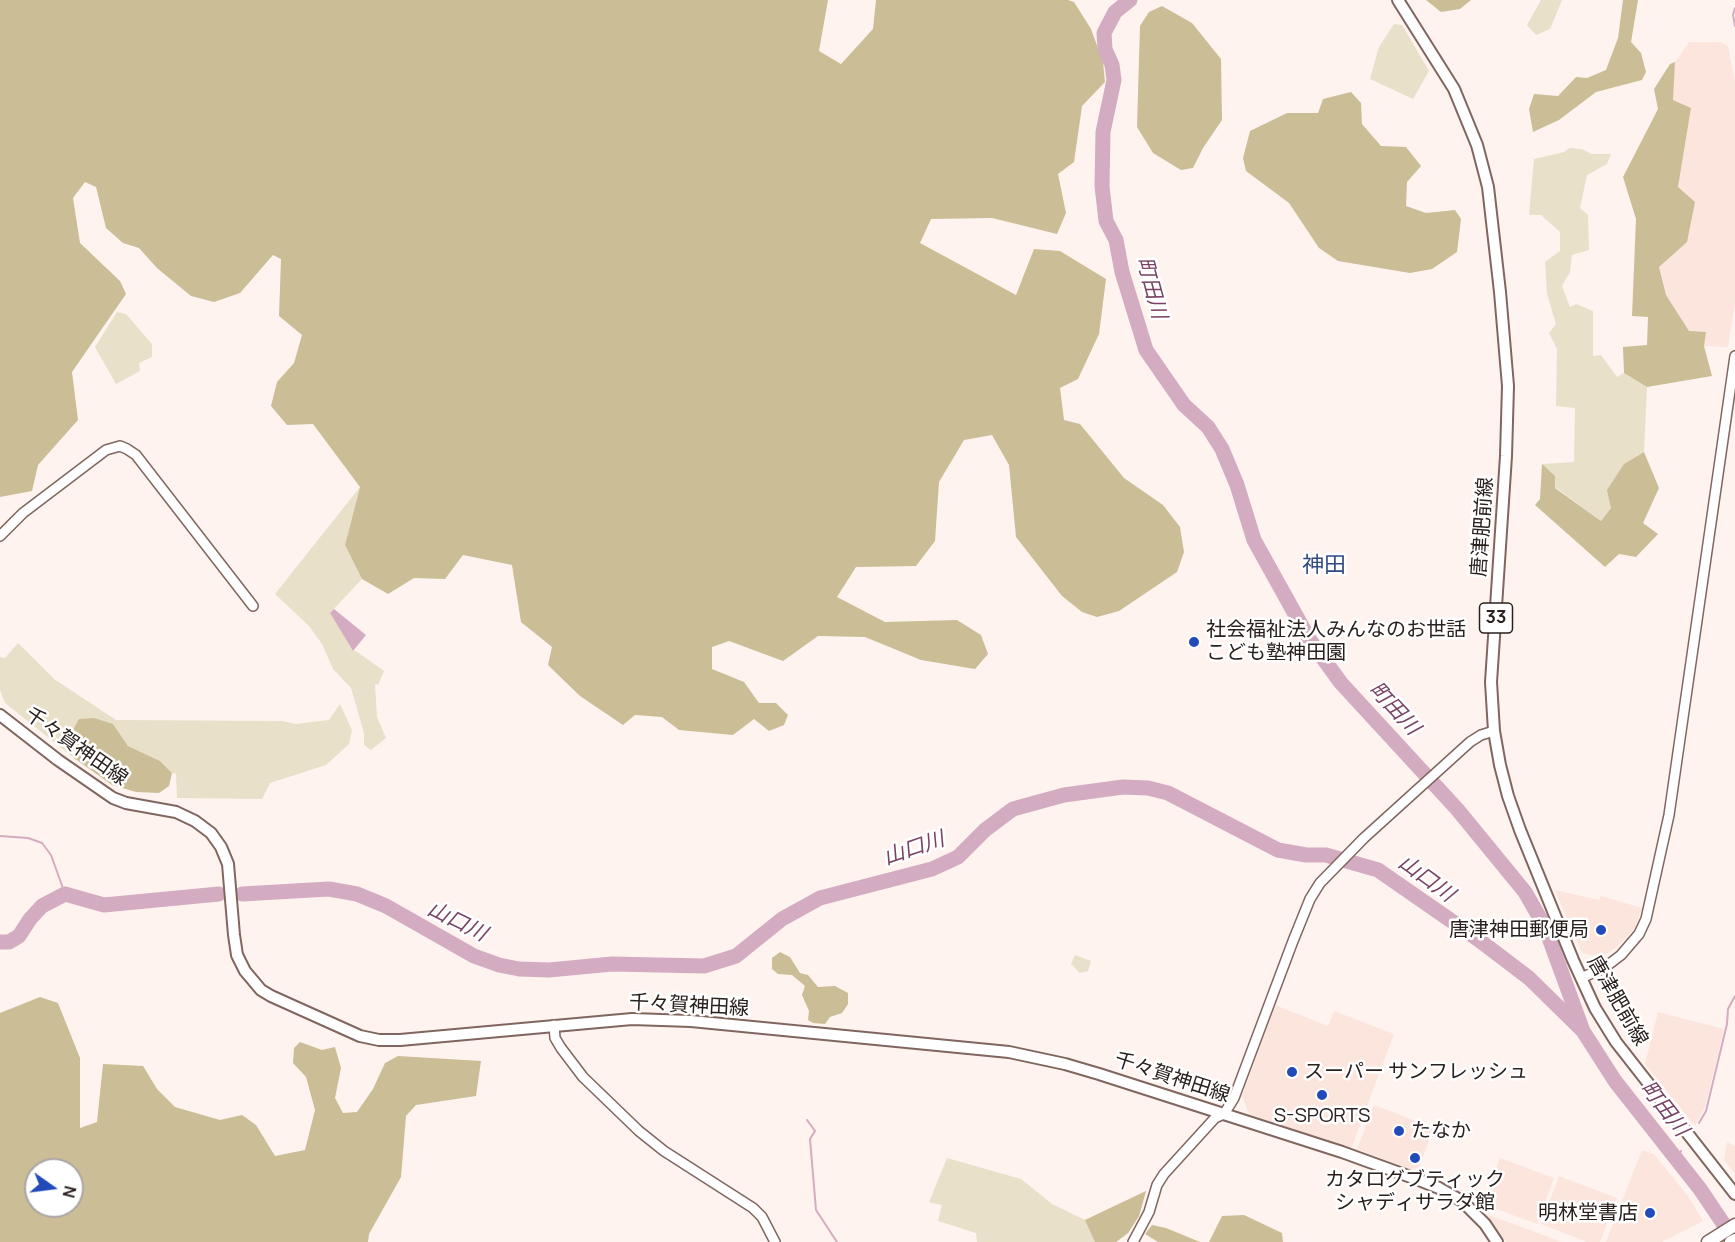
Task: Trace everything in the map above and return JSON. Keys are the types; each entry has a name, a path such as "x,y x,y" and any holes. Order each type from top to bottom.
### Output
{"highway":[{"path":"1713,1239 1735,1226"}],"main road":[{"name":"唐津肥前線","path":"1398,0 1444,71 1464,111 1482,161 1493,224 1508,386 1503,507 1491,658 1494,731 1500,765 1520,830 1595,1008 1616,1042 1735,1194"},
{"name":"千々賀神田線","path":"0,715 58,760 113,798 126,803 176,812 195,821 211,833 221,847 228,864 237,955 252,982 271,996 346,1030 379,1040 632,1019 691,1021 1009,1052 1065,1064 1224,1114 1351,1155 1439,1188 1462,1201 1485,1224 1497,1242"}],"street":[{"path":"1581,978 1604,968 1621,955 1639,934 1646,919 1660,862 1678,757 1735,356"},
{"path":"0,536 23,513 106,450 120,446 136,455 253,606"},
{"path":"1133,1242 1149,1212 1157,1185 1164,1174 1215,1118 1224,1114 1234,1098 1310,898 1333,868 1470,742 1494,731"},
{"path":"554,1025 555,1038 583,1077 639,1131 664,1151 753,1208 762,1217 775,1242"}],"shaded area":[{"path":"0,0 828,0 819,51 841,64 873,29 876,0 1068,0 1074,2 1091,29 1103,62 1105,82 1082,106 1074,162 1058,174 1066,213 1057,234 992,218 931,219 920,243 1016,295 1034,249 1060,251 1106,279 1099,334 1078,379 1060,388 1064,420 1080,424 1124,478 1163,505 1180,527 1184,552 1177,572 1119,611 1097,617 1082,612 1062,596 1016,537 1009,465 992,435 964,440 939,482 935,541 916,566 856,567 837,597 885,622 957,620 981,635 988,654 975,669 921,660 865,637 818,636 783,661 729,641 712,647 712,669 744,682 759,703 776,703 788,715 784,725 769,731 754,719 733,735 679,730 662,717 635,715 623,725 580,696 548,665 552,647 521,622 512,565 463,555 445,579 414,578 388,594 362,579 345,545 360,487 313,424 287,425 271,406 277,382 294,363 302,335 279,316 281,259 273,255 240,293 214,302 191,296 157,268 139,248 123,243 106,228 96,187 85,182 73,198 80,243 120,281 126,294 72,372 78,420 38,465 32,491 0,497"},
{"path":"1426,0 1471,0 1460,9 1441,12"},
{"path":"1541,0 1562,0 1550,29 1536,35 1527,25"},
{"path":"1623,0 1638,0 1631,42 1641,53 1646,72 1642,80 1596,92 1559,120 1533,132 1529,109 1534,94 1558,96 1576,77 1587,78 1606,70 1618,38"},
{"path":"1162,6 1192,23 1221,59 1222,120 1193,168 1181,170 1153,153 1137,127 1140,26 1149,12"},
{"path":"1394,24 1402,25 1429,71 1413,99 1370,79 1379,47"},
{"path":"1689,42 1721,42 1728,46 1735,82 1735,302 1728,347 1704,346 1689,331 1666,295 1659,266 1687,242 1678,187 1691,108 1673,100 1675,62"},
{"path":"1675,62 1673,100 1691,108 1678,187 1695,202 1687,242 1659,267 1666,295 1689,331 1706,332 1704,346 1712,376 1647,387 1624,373 1623,347 1647,345 1648,317 1632,316 1636,219 1623,177 1658,109 1654,89 1670,64"},
{"path":"1351,92 1361,103 1362,124 1381,146 1406,147 1421,166 1407,182 1406,206 1426,213 1455,210 1461,219 1457,252 1432,269 1410,273 1338,261 1319,248 1289,203 1246,171 1243,158 1250,131 1287,113 1318,113 1323,99"},
{"path":"1570,148 1582,149 1592,154 1611,154 1607,164 1587,175 1580,208 1588,215 1589,250 1572,255 1570,272 1562,286 1570,307 1576,304 1593,311 1593,356 1601,355 1617,377 1624,373 1647,387 1644,452 1624,464 1611,508 1601,521 1555,487 1555,476 1542,464 1574,462 1575,408 1556,406 1557,349 1549,333 1556,324 1547,294 1545,262 1560,251 1560,232 1541,215 1529,215 1534,159 1564,152"},
{"path":"117,312 126,314 152,344 152,357 139,363 140,371 116,384 95,347"},
{"path":"1644,452 1659,488 1643,523 1658,534 1636,557 1619,554 1605,567 1535,505 1540,499 1542,464 1555,476 1555,488 1601,521 1611,508 1607,490 1624,464"},
{"path":"360,487 345,545 362,579 330,613 353,651 384,671 378,685 375,684 377,717 386,738 371,750 364,745 364,733 351,688 333,669 322,644 309,626 275,594"},
{"path":"334,609 366,635 353,651 330,613"},
{"path":"18,643 54,679 116,720 282,721 295,724 329,720 340,704 352,730 349,744 326,765 270,783 262,799 177,798 176,774 160,761 128,746 113,724 67,741 74,758 5,703 0,690 0,657 5,658"},
{"path":"94,718 113,724 128,746 160,761 172,773 169,786 159,793 136,792 112,785 74,758 67,741 79,719"},
{"path":"1555,890 1599,900 1601,896 1642,908 1635,928 1617,947 1601,957 1582,953"},
{"path":"780,952 790,957 800,973 808,975 818,987 835,986 848,993 848,1004 842,1013 830,1017 825,1024 808,1020 809,1011 802,995 805,986 792,975 778,974 772,969 772,958"},
{"path":"1075,955 1091,961 1088,971 1080,973 1071,964"},
{"path":"40,997 58,1003 80,1058 80,1128 97,1122 103,1064 143,1066 157,1089 175,1107 220,1120 242,1115 256,1125 275,1156 305,1150 315,1110 306,1077 293,1063 294,1048 300,1042 322,1050 335,1047 341,1068 335,1098 343,1113 357,1112 373,1089 385,1063 398,1056 481,1061 476,1096 416,1105 406,1116 401,1177 369,1234 368,1242 0,1242 0,1013"},
{"path":"1275,1005 1328,1026 1334,1011 1394,1034 1351,1149 1249,1114 1242,1096"},
{"path":"1658,1012 1724,1029 1705,1107 1695,1126 1645,1064"},
{"path":"1374,1105 1434,1128 1417,1172 1357,1149"},
{"path":"1727,1142 1735,1146 1735,1174 1724,1160"},
{"path":"1642,1150 1654,1154 1688,1196 1703,1221 1662,1242 1606,1242"},
{"path":"947,1158 1021,1179 1052,1204 1085,1220 1146,1191 1139,1216 1128,1233 1116,1242 977,1242 976,1233 938,1221 942,1205 929,1202"},
{"path":"1500,1158 1554,1178 1537,1224 1483,1204"},
{"path":"1559,1176 1617,1198 1600,1242 1587,1242 1541,1224"},
{"path":"1146,1191 1139,1216 1128,1233 1116,1242 1095,1242 1085,1220"},
{"path":"1486,1214 1557,1240 1561,1242 1506,1242"},
{"path":"1244,1215 1282,1233 1283,1242 1209,1242 1222,1216"},
{"path":"1152,1225 1166,1228 1200,1242 1158,1242 1145,1234"}],"waterway":[{"name":"町田川","path":"1130,0 1115,12 1104,33 1105,49 1112,65 1114,80 1103,132 1102,186 1106,221 1116,240 1122,272 1146,350 1184,405 1208,427 1222,449 1237,485 1254,540 1309,639 1341,683 1457,809 1525,892 1545,927 1583,1031 1615,1081 1700,1189 1735,1241"},
{"path":"1735,8 1733,15 1735,26"},
{"name":"山口川","path":"242,894 329,889 357,894 386,906 474,956 519,969 549,970 612,964 704,966 736,956 782,919 820,898 932,869 958,857 985,830 1013,809 1064,795 1123,787 1148,788 1168,793 1278,850 1306,855 1326,855 1378,870 1479,940 1529,978 1583,1031"},
{"path":"0,836 28,838 42,843 51,855 65,894"},
{"name":"山口川","path":"0,942 9,942 19,936 42,906 65,894 104,905 219,894"},
{"path":"1699,1123 1706,1111 1727,1024 1728,1009 1735,996"},
{"path":"807,1120 815,1131 810,1139 816,1210 837,1242"},
{"path":"1676,1159 1681,1151"}],"place":[{"name":"社会福祉法人みんなのお世話 こども塾神田園","path":"1194,642"},
{"name":"唐津神田郵便局","path":"1601,930"},
{"name":"スーパー サンフレッシュ","path":"1292,1072"},
{"name":"S-SPORTS","path":"1322,1095"},
{"name":"たなか","path":"1399,1131"},
{"name":"カタログブティック シャディサラダ館","path":"1415,1158"},
{"name":"明林堂書店","path":"1650,1213"}],"district":[{"name":"神田","path":"1324,566"}]}
